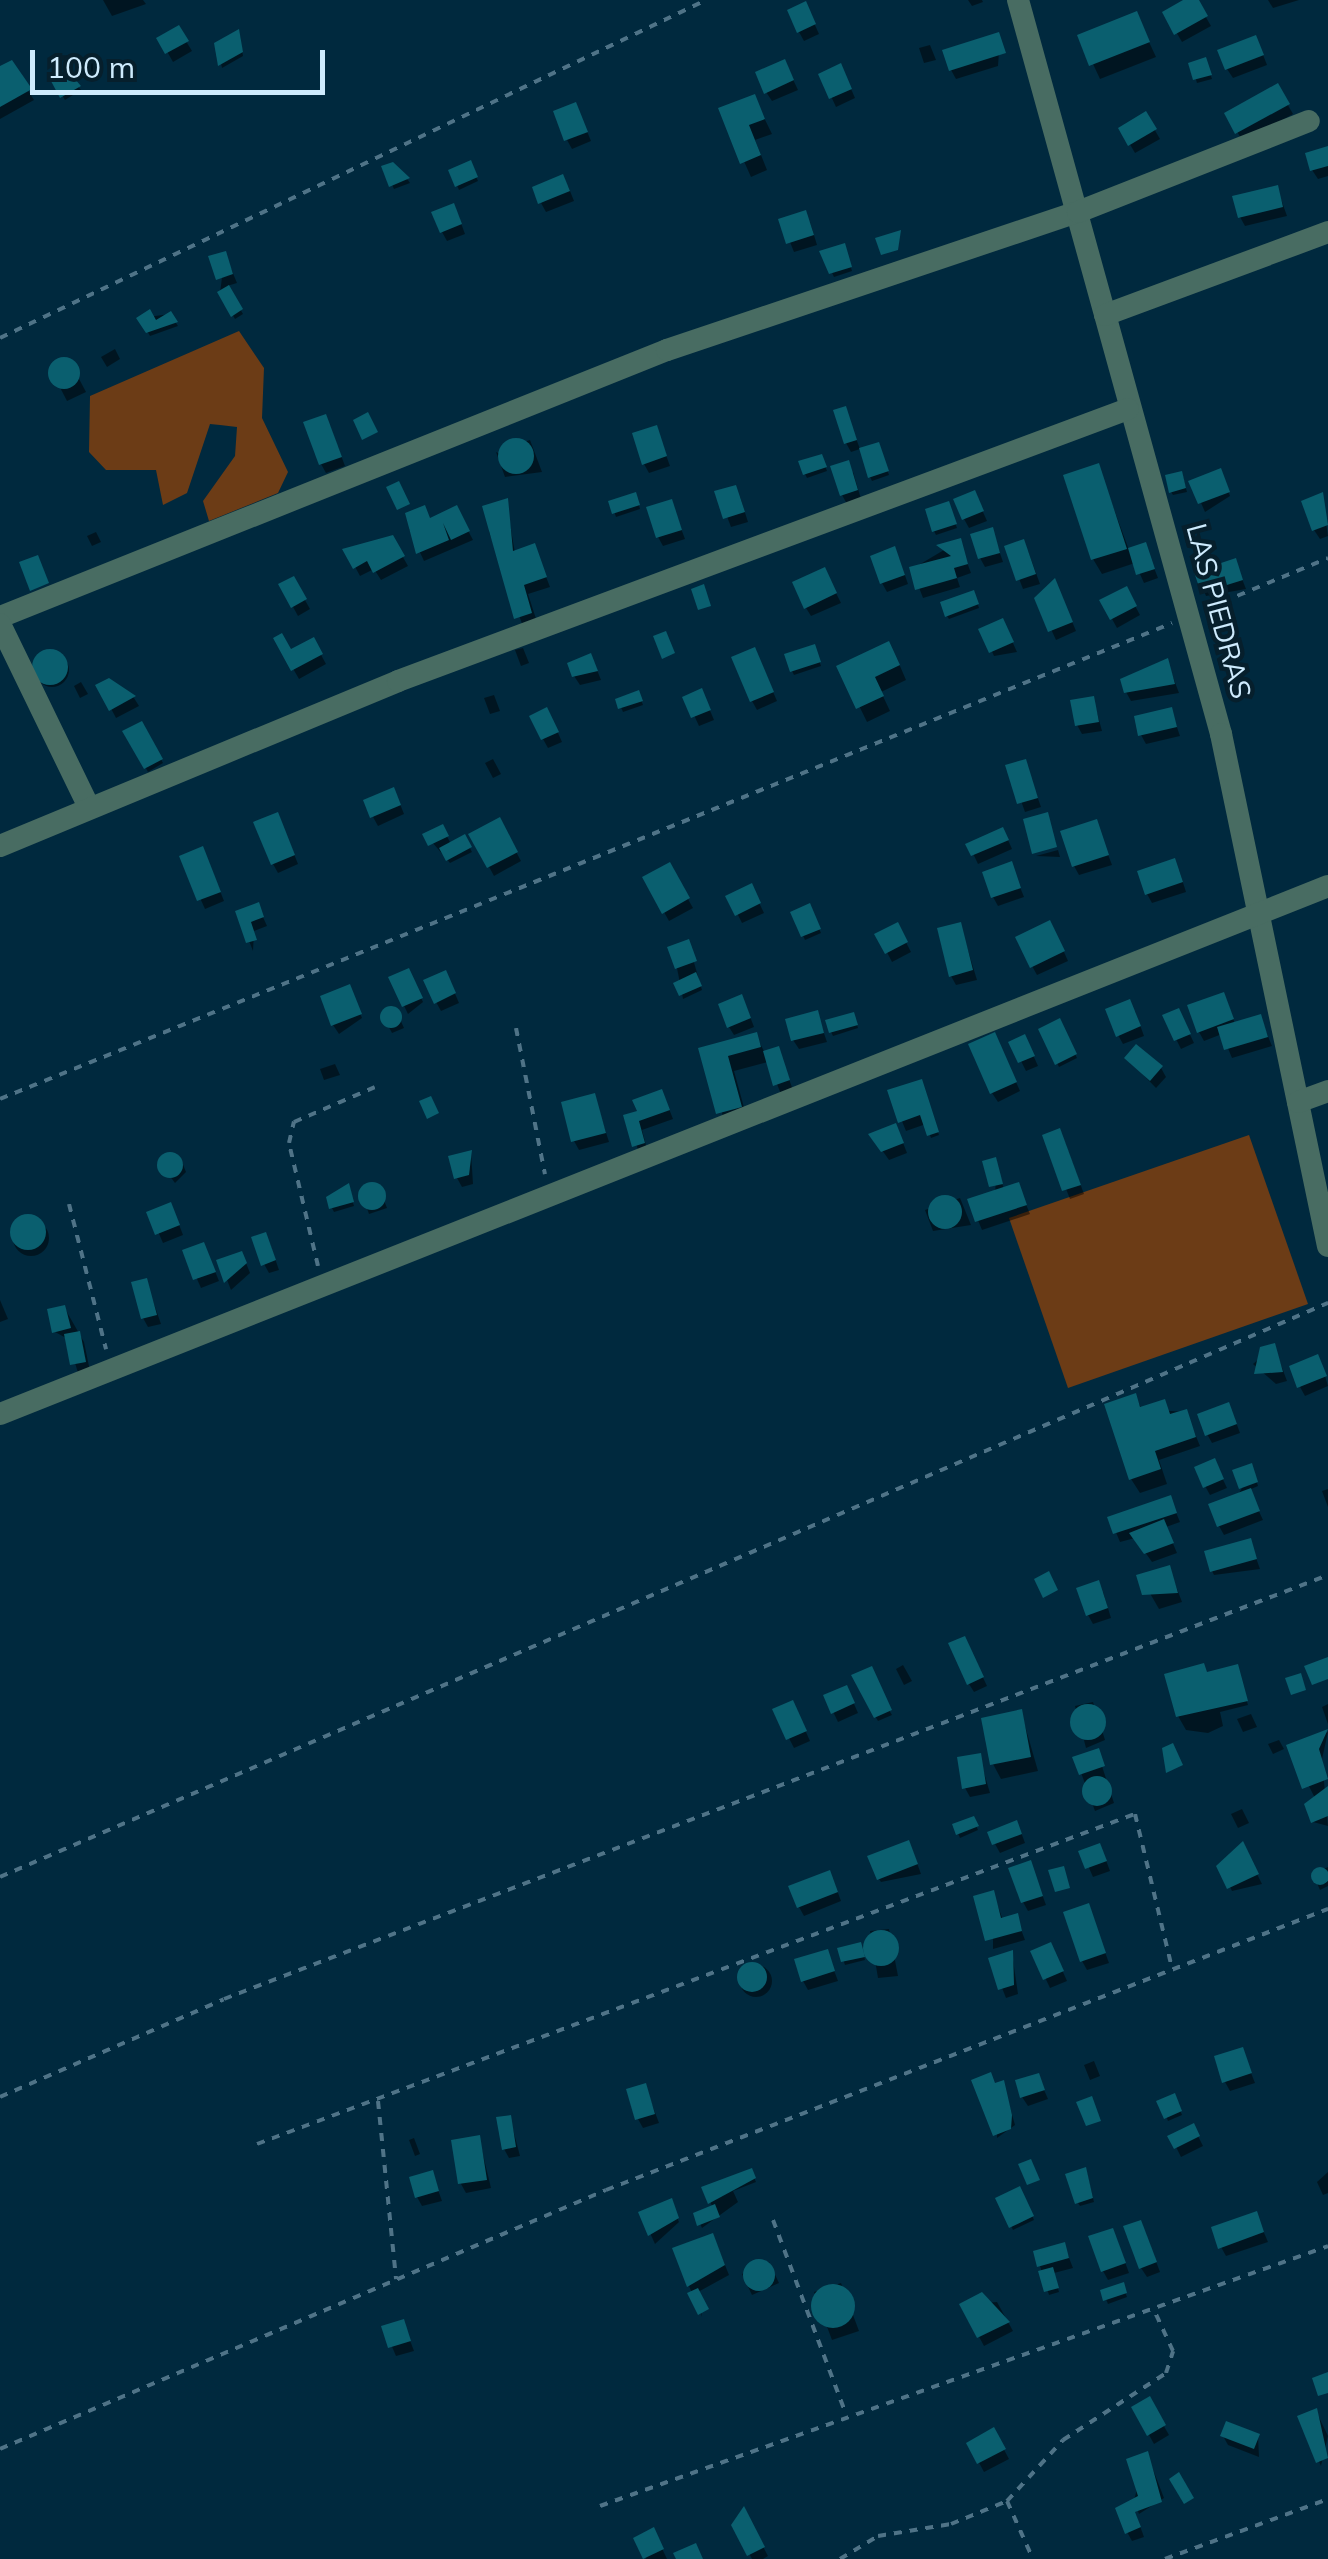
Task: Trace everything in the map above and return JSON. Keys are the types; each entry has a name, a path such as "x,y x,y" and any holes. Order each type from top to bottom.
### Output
{"street":[{"name":"LAS PIEDRAS","path":"1018,0 1128,409 1191,616 1259,912 1328,1246"},
{"path":"88,806 0,621 667,350 1078,212 1309,121"},
{"path":"1104,316 1328,232"},
{"path":"0,846 88,806 1128,409"},
{"path":"0,1414 322,1281 1328,886"},
{"path":"1298,1102 1328,1092"}],"path":[{"path":"0,338 706,0"},
{"path":"0,1099 1328,558"},
{"path":"516,1028 549,1194"},
{"path":"322,1281 290,1143 294,1122 375,1087"},
{"path":"69,1204 110,1368"},
{"path":"0,1876 1328,1303"},
{"path":"0,2097 224,1998 1328,1575"},
{"path":"258,2144 1135,1814 1172,1969"},
{"path":"0,2449 396,2280 1328,1909"},
{"path":"378,2098 396,2280"},
{"path":"773,2220 846,2414"},
{"path":"600,2506 846,2414 1154,2310 1328,2246"},
{"path":"840,2559 878,2536 951,2524 1007,2501 1063,2440 1166,2373 1172,2350 1154,2310"},
{"path":"1164,2559 1328,2499"},
{"path":"1007,2501 1034,2559"}],"shaded area":[{"path":"239,331 264,368 262,418 288,472 278,493 209,521 203,501 235,456 237,427 210,424 187,493 163,505 156,470 106,470 89,452 90,396"},
{"path":"1249,1135 1308,1304 1068,1388 1009,1218"}],"building":[{"path":"1183,0 1199,0 1208,16 1174,35 1162,12"},
{"path":"806,1 816,24 797,33 787,10"},
{"path":"1137,11 1150,42 1089,66 1077,35"},
{"path":"179,25 189,41 165,54 156,38"},
{"path":"239,29 243,52 218,66 214,43"},
{"path":"999,32 1006,53 949,71 942,50"},
{"path":"1256,35 1264,55 1225,70 1217,50"},
{"path":"1206,57 1212,75 1193,80 1188,63"},
{"path":"785,59 794,80 764,94 755,72"},
{"path":"12,60 32,89 0,107 0,66"},
{"path":"841,63 852,89 829,99 818,74"},
{"path":"68,71 81,86 60,98 51,81"},
{"path":"1278,83 1290,104 1235,134 1224,113"},
{"path":"755,94 765,119 749,125 761,155 740,164 718,108"},
{"path":"576,102 588,132 564,141 553,111"},
{"path":"1146,111 1157,129 1128,146 1118,128"},
{"path":"1328,146 1328,166 1310,171 1305,153"},
{"path":"471,160 478,177 455,187 448,170"},
{"path":"393,162 410,178 389,187 381,166"},
{"path":"563,174 570,191 538,204 532,187"},
{"path":"1278,185 1283,207 1238,218 1232,196"},
{"path":"454,203 462,224 440,233 431,212"},
{"path":"806,210 814,235 786,244 778,219"},
{"path":"901,230 898,250 881,255 875,238"},
{"path":"845,243 852,267 829,274 819,251"},
{"path":"226,251 233,274 216,280 208,256"},
{"path":"229,285 243,309 231,317 217,292"},
{"path":"150,309 156,320 171,311 178,322 146,333 136,318"},
{"path":"64,357 76,361 80,373 76,385 64,389 52,385 48,373 52,361"},
{"path":"846,406 857,440 844,444 833,410"},
{"path":"368,412 378,432 362,440 353,420"},
{"path":"326,414 342,457 319,465 303,422"},
{"path":"657,425 667,456 642,465 632,433"},
{"path":"516,438 529,443 534,456 529,469 516,474 503,469 498,456 503,443"},
{"path":"879,442 889,471 868,478 859,448"},
{"path":"822,454 827,467 803,475 798,461"},
{"path":"849,460 858,490 840,496 830,466"},
{"path":"1099,463 1127,549 1091,560 1063,475"},
{"path":"1221,468 1230,492 1198,504 1188,481"},
{"path":"1182,471 1186,488 1169,493 1165,475"},
{"path":"399,481 410,504 397,510 386,487"},
{"path":"736,485 745,512 723,519 714,491"},
{"path":"975,490 984,511 962,520 953,499"},
{"path":"636,492 640,505 612,514 608,501"},
{"path":"1323,492 1328,525 1312,531 1301,501"},
{"path":"508,498 513,551 535,543 547,577 524,585 532,613 514,619 482,506"},
{"path":"672,499 682,530 656,538 646,507"},
{"path":"949,501 957,524 932,532 925,509"},
{"path":"425,505 430,518 457,505 470,531 451,540 443,523 449,540 416,554 405,513"},
{"path":"993,527 1000,553 978,559 970,534"},
{"path":"393,535 405,556 373,573 367,561 353,569 342,549"},
{"path":"961,538 968,564 954,568 957,578 915,590 909,567 951,556 936,545"},
{"path":"1024,539 1036,574 1016,581 1004,546"},
{"path":"1146,542 1155,569 1136,575 1128,548"},
{"path":"895,546 905,575 880,584 870,556"},
{"path":"38,555 49,583 30,591 19,562"},
{"path":"1236,558 1243,580 1201,593 1194,572"},
{"path":"825,567 837,593 804,609 792,582"},
{"path":"294,576 307,599 291,608 278,584"},
{"path":"1055,578 1073,622 1048,632 1034,598"},
{"path":"704,584 711,606 698,610 691,589"},
{"path":"1127,586 1137,606 1110,620 1099,600"},
{"path":"974,590 979,604 945,617 940,602"},
{"path":"1003,618 1014,642 989,653 978,629"},
{"path":"666,631 675,653 662,659 653,636"},
{"path":"282,633 291,649 314,637 323,654 291,671 273,638"},
{"path":"889,641 900,665 875,677 884,696 856,709 836,666"},
{"path":"815,644 821,662 790,672 784,654"},
{"path":"755,647 774,692 750,702 731,657"},
{"path":"50,649 63,654 68,667 63,680 50,685 37,680 32,667 37,654"},
{"path":"591,653 598,671 572,677 567,663"},
{"path":"1168,658 1175,684 1124,693 1120,679"},
{"path":"109,678 136,696 109,711 95,685"},
{"path":"702,688 711,710 691,718 682,697"},
{"path":"639,690 643,701 618,709 615,699"},
{"path":"1094,696 1099,722 1075,726 1070,700"},
{"path":"547,707 559,732 541,740 529,716"},
{"path":"1172,707 1177,727 1138,736 1134,716"},
{"path":"142,721 163,759 144,769 122,731"},
{"path":"1026,759 1038,798 1017,804 1005,765"},
{"path":"394,787 401,805 370,818 363,800"},
{"path":"278,812 295,855 271,865 253,822"},
{"path":"1048,812 1057,847 1032,854 1023,819"},
{"path":"500,817 518,852 487,868 468,834"},
{"path":"1097,819 1109,855 1072,867 1060,831"},
{"path":"443,824 449,836 428,846 422,834"},
{"path":"1003,827 1009,840 971,856 965,844"},
{"path":"465,834 472,847 446,861 439,848"},
{"path":"203,846 221,892 197,901 179,856"},
{"path":"1175,858 1183,882 1145,895 1137,871"},
{"path":"1012,861 1021,888 991,898 982,872"},
{"path":"670,862 690,898 662,914 642,877"},
{"path":"752,883 761,903 735,916 725,896"},
{"path":"259,902 264,917 251,922 257,940 246,943 235,911"},
{"path":"810,903 821,929 801,937 790,912"},
{"path":"1050,920 1065,951 1030,968 1015,937"},
{"path":"898,922 908,942 885,954 874,934"},
{"path":"961,922 973,970 949,977 937,928"},
{"path":"689,939 697,961 675,969 667,947"},
{"path":"409,968 423,998 402,1007 388,977"},
{"path":"446,970 456,993 434,1004 423,980"},
{"path":"696,972 702,986 679,996 673,983"},
{"path":"350,984 362,1014 331,1026 320,996"},
{"path":"1224,992 1234,1019 1197,1033 1187,1005"},
{"path":"742,994 751,1018 727,1028 718,1004"},
{"path":"1130,999 1141,1026 1116,1037 1105,1009"},
{"path":"387,1006 395,1006 402,1017 395,1028 387,1028 380,1021 380,1013"},
{"path":"1179,1008 1191,1034 1174,1041 1162,1015"},
{"path":"818,1010 824,1033 791,1041 785,1019"},
{"path":"854,1012 858,1025 829,1033 825,1020"},
{"path":"1261,1014 1268,1037 1224,1050 1217,1027"},
{"path":"1060,1018 1077,1054 1055,1065 1038,1029"},
{"path":"757,1032 761,1047 728,1056 742,1107 716,1114 698,1048"},
{"path":"995,1032 1017,1082 990,1094 968,1044"},
{"path":"1025,1034 1035,1056 1018,1063 1008,1042"},
{"path":"1136,1044 1163,1066 1150,1081 1124,1058"},
{"path":"779,1046 790,1080 773,1086 763,1051"},
{"path":"922,1079 939,1132 927,1136 920,1115 898,1123 887,1090"},
{"path":"662,1089 670,1110 639,1121 645,1143 632,1147 623,1115 637,1111 632,1100"},
{"path":"595,1093 606,1133 571,1142 561,1102"},
{"path":"431,1096 439,1113 427,1119 419,1101"},
{"path":"896,1123 904,1143 881,1152 868,1134"},
{"path":"1060,1128 1081,1185 1062,1191 1042,1135"},
{"path":"472,1150 469,1175 454,1179 448,1156"},
{"path":"170,1152 179,1156 183,1165 179,1174 170,1178 161,1174 157,1165 161,1156"},
{"path":"996,1157 1003,1184 989,1187 982,1161"},
{"path":"372,1182 382,1186 386,1196 382,1206 372,1210 362,1206 358,1196 362,1186"},
{"path":"1019,1182 1027,1205 975,1222 967,1199"},
{"path":"349,1183 354,1202 329,1209 326,1197"},
{"path":"945,1195 957,1200 962,1212 957,1224 945,1229 933,1224 928,1212 933,1200"},
{"path":"171,1202 180,1225 155,1235 146,1212"},
{"path":"28,1214 40,1220 46,1232 40,1244 28,1250 16,1244 10,1232 16,1220"},
{"path":"266,1232 276,1260 261,1266 251,1237"},
{"path":"204,1242 216,1272 193,1280 182,1250"},
{"path":"242,1251 247,1263 224,1283 216,1260"},
{"path":"147,1278 157,1315 141,1319 131,1282"},
{"path":"65,1305 71,1328 52,1333 47,1309"},
{"path":"80,1331 86,1362 70,1365 64,1334"},
{"path":"1275,1343 1283,1372 1254,1374 1260,1347"},
{"path":"1318,1354 1327,1376 1297,1388 1289,1366"},
{"path":"1136,1393 1140,1407 1165,1399 1170,1414 1187,1409 1196,1437 1155,1451 1161,1469 1129,1480 1104,1404"},
{"path":"1229,1402 1237,1424 1205,1436 1197,1414"},
{"path":"1215,1458 1224,1479 1203,1488 1194,1467"},
{"path":"1252,1463 1258,1482 1239,1489 1232,1470"},
{"path":"1251,1488 1260,1511 1217,1527 1208,1504"},
{"path":"1171,1495 1177,1513 1113,1534 1107,1517"},
{"path":"1164,1519 1174,1543 1144,1554 1129,1533"},
{"path":"1251,1538 1257,1559 1210,1572 1204,1551"},
{"path":"1170,1565 1178,1593 1142,1595 1136,1575"},
{"path":"1049,1571 1058,1590 1043,1598 1034,1579"},
{"path":"1099,1580 1108,1608 1086,1616 1076,1588"},
{"path":"965,1636 984,1677 967,1685 948,1643"},
{"path":"1328,1657 1328,1679 1312,1685 1304,1666"},
{"path":"1204,1663 1207,1672 1238,1664 1248,1701 1176,1717 1164,1674"},
{"path":"872,1666 892,1710 874,1718 851,1675"},
{"path":"1301,1673 1306,1690 1291,1695 1285,1678"},
{"path":"847,1685 855,1703 831,1714 823,1695"},
{"path":"793,1700 807,1731 786,1740 772,1709"},
{"path":"1088,1704 1100,1710 1106,1722 1100,1734 1088,1740 1076,1734 1070,1722 1076,1710"},
{"path":"1022,1709 1031,1757 990,1765 981,1718"},
{"path":"1328,1729 1319,1749 1328,1779 1302,1789 1286,1745"},
{"path":"1173,1743 1183,1765 1166,1773 1162,1748"},
{"path":"1099,1748 1105,1766 1079,1775 1072,1757"},
{"path":"981,1753 986,1784 962,1789 957,1757"},
{"path":"1097,1776 1108,1780 1112,1791 1108,1802 1097,1806 1086,1802 1082,1791 1086,1780"},
{"path":"1328,1786 1328,1816 1311,1823 1304,1804"},
{"path":"974,1816 979,1826 956,1835 952,1824"},
{"path":"1017,1820 1022,1834 992,1845 987,1832"},
{"path":"909,1840 918,1864 877,1880 867,1856"},
{"path":"1243,1841 1259,1874 1227,1889 1216,1866"},
{"path":"1100,1843 1107,1861 1085,1869 1078,1851"},
{"path":"1031,1860 1043,1896 1021,1903 1008,1868"},
{"path":"1064,1866 1070,1888 1055,1892 1048,1870"},
{"path":"1320,1867 1327,1869 1327,1883 1320,1885 1313,1883 1311,1876 1313,1869"},
{"path":"830,1870 838,1892 797,1908 788,1886"},
{"path":"994,1890 1001,1918 1018,1913 1022,1931 985,1941 973,1896"},
{"path":"1089,1903 1106,1953 1080,1962 1063,1912"},
{"path":"881,1930 893,1936 899,1948 893,1960 881,1966 869,1960 863,1948 869,1936"},
{"path":"861,1942 865,1957 841,1962 837,1948"},
{"path":"1051,1942 1064,1971 1043,1980 1030,1951"},
{"path":"828,1949 835,1971 801,1982 794,1959"},
{"path":"1013,1950 1014,1985 998,1990 988,1958"},
{"path":"752,1962 763,1966 767,1977 763,1988 752,1992 741,1988 737,1977 741,1966"},
{"path":"1243,2047 1252,2073 1222,2083 1214,2056"},
{"path":"991,2072 995,2083 1004,2080 1012,2115 1011,2129 993,2136 971,2080"},
{"path":"1039,2073 1045,2090 1020,2098 1015,2080"},
{"path":"646,2083 655,2114 635,2120 626,2089"},
{"path":"1175,2093 1182,2111 1164,2119 1156,2101"},
{"path":"1092,2096 1101,2121 1086,2126 1076,2102"},
{"path":"511,2115 516,2147 502,2150 496,2117"},
{"path":"1194,2123 1200,2136 1174,2149 1167,2136"},
{"path":"480,2135 487,2180 458,2184 451,2140"},
{"path":"1031,2159 1040,2180 1027,2185 1018,2164"},
{"path":"1086,2167 1093,2198 1075,2204 1065,2174"},
{"path":"752,2168 756,2178 708,2204 701,2187"},
{"path":"433,2170 439,2191 415,2198 409,2177"},
{"path":"1020,2186 1034,2216 1009,2228 995,2198"},
{"path":"672,2198 679,2218 648,2236 638,2212"},
{"path":"715,2204 720,2217 697,2226 693,2213"},
{"path":"1257,2211 1264,2232 1218,2249 1211,2227"},
{"path":"1141,2220 1157,2262 1139,2269 1123,2226"},
{"path":"1113,2228 1126,2263 1101,2272 1088,2236"},
{"path":"713,2233 725,2265 687,2287 672,2248"},
{"path":"1065,2242 1069,2258 1037,2267 1033,2251"},
{"path":"759,2259 770,2264 775,2275 770,2286 759,2291 748,2286 743,2275 748,2264"},
{"path":"1053,2267 1059,2288 1044,2292 1038,2271"},
{"path":"1124,2282 1127,2293 1103,2301 1100,2290"},
{"path":"833,2284 848,2291 855,2306 848,2321 833,2328 818,2321 811,2306 818,2291"},
{"path":"698,2288 709,2309 698,2315 687,2293"},
{"path":"982,2292 1010,2322 977,2338 959,2304"},
{"path":"404,2319 411,2341 388,2348 381,2326"},
{"path":"1328,2372 1328,2393 1318,2396 1312,2378"},
{"path":"1150,2396 1166,2425 1147,2436 1131,2407"},
{"path":"1317,2408 1328,2458 1316,2463 1297,2416"},
{"path":"1226,2421 1260,2434 1254,2449 1220,2436"},
{"path":"994,2427 1006,2449 977,2464 966,2443"},
{"path":"1148,2451 1162,2502 1135,2512 1141,2527 1125,2534 1115,2508 1138,2496 1126,2459"},
{"path":"1179,2472 1194,2498 1184,2504 1169,2479"},
{"path":"744,2506 765,2547 747,2556 731,2525"},
{"path":"654,2527 664,2549 643,2559 633,2538"},
{"path":"696,2543 703,2559 676,2559 673,2553"}]}
